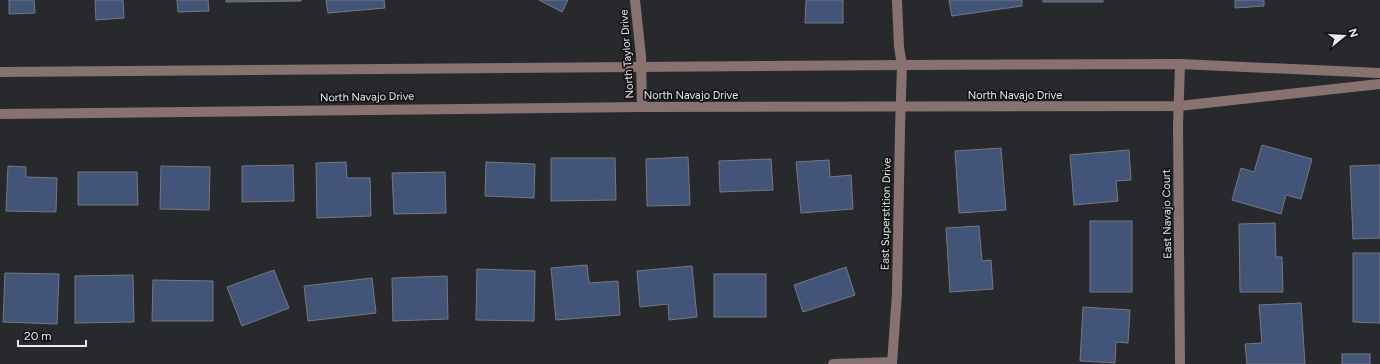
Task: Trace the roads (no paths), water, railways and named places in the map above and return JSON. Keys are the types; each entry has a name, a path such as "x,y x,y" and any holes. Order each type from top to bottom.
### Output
{"street":[{"name":"North Taylor Drive","path":"635,0 641,67 642,107"},
{"name":"East Superstition Drive","path":"892,363 897,294 902,65 899,47 897,0"},
{"path":"0,72 1180,64 1380,73"},
{"name":"East Navajo Court","path":"1180,64 1180,364"},
{"name":"North Navajo Drive","path":"0,114 642,107 1179,106 1380,84"},
{"path":"833,364 892,363"}]}
